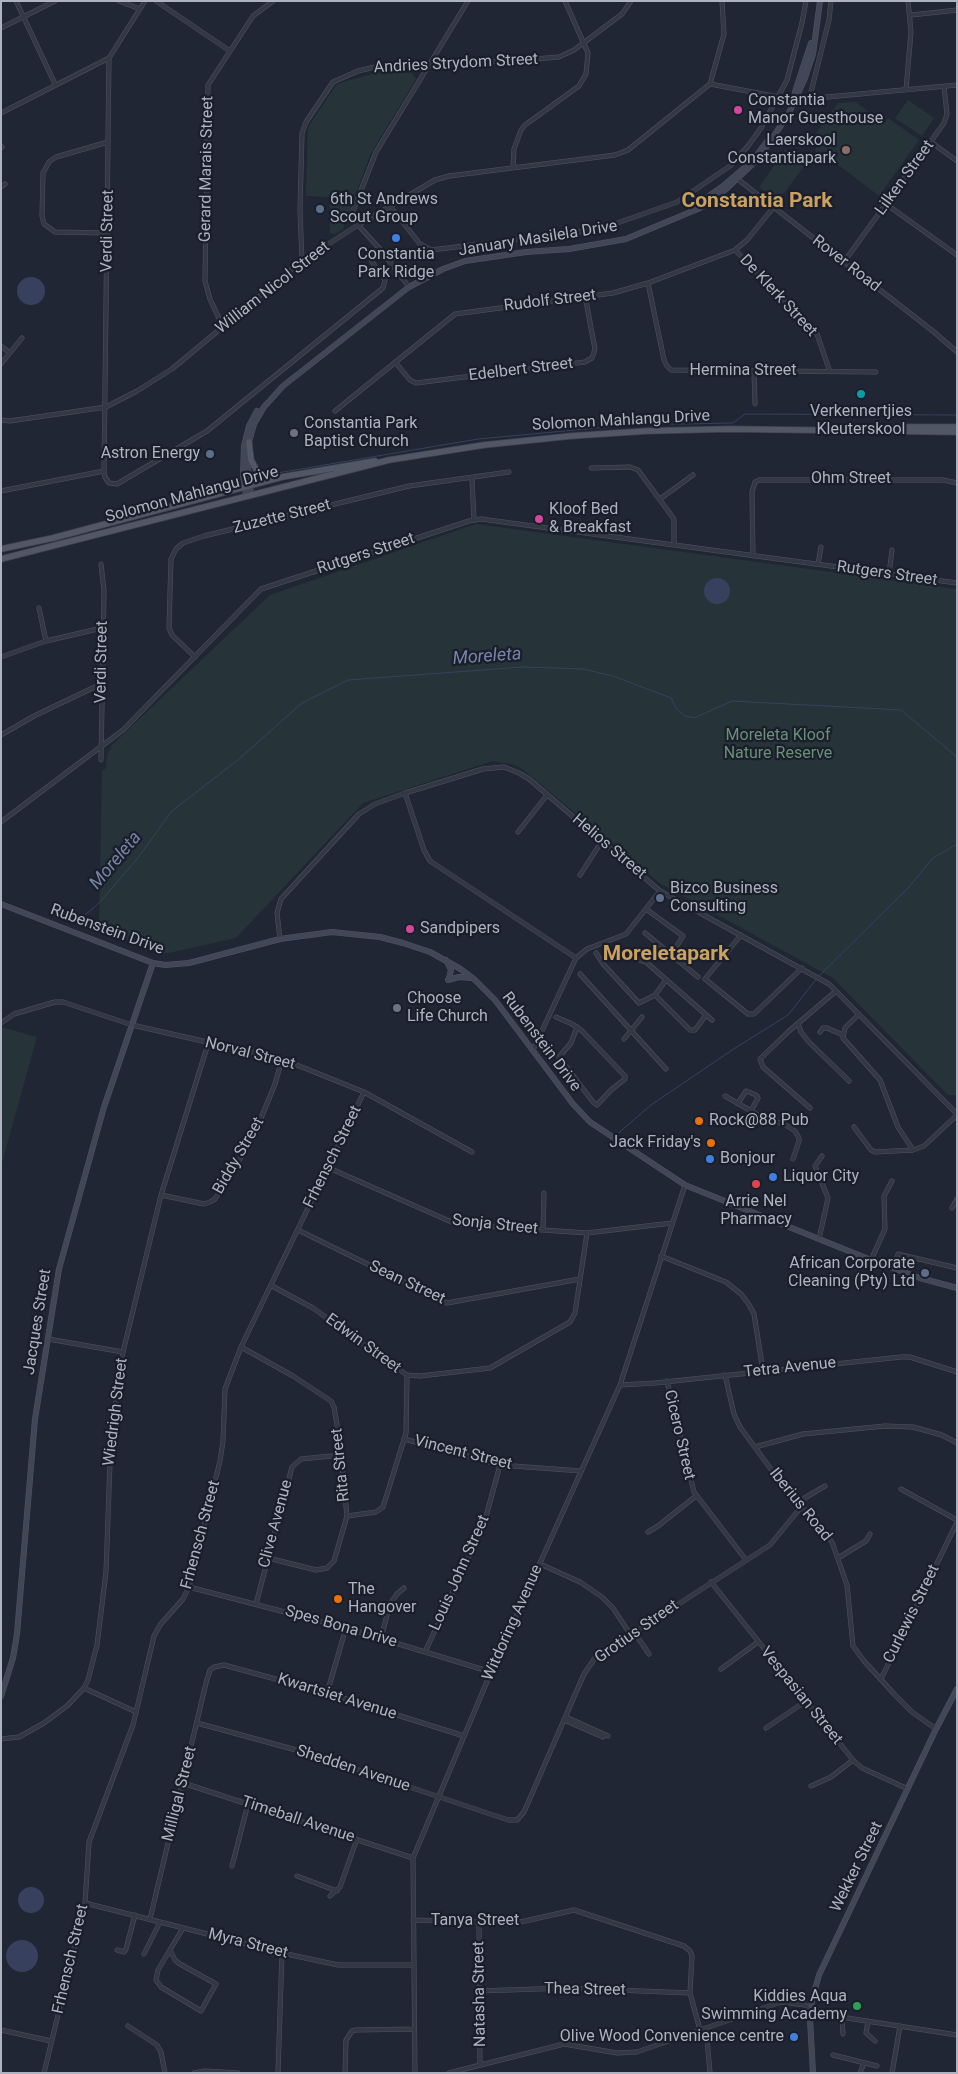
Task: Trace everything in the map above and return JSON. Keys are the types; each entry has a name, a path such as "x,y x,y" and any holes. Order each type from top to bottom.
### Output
{"main road":[{"name":"Solomon Mahlangu Drive","path":"856,430 864,428 957,427"},
{"name":"Solomon Mahlangu Drive","path":"1,559 249,494 390,460 494,444 647,431 728,429 957,432"},
{"path":"249,442 251,460 257,471 266,477 282,477"},
{"name":"Solomon Mahlangu Drive","path":"1,549 53,538 282,477 360,462 390,460"}],"street":[{"path":"16,1 55,84"},
{"path":"1,28 55,1"},
{"path":"118,1 140,10"},
{"path":"1,112 109,58 145,1"},
{"path":"156,1 230,51"},
{"name":"Gerard Marais Street","path":"223,327 210,300 205,281 208,90 210,80 253,16 273,1"},
{"path":"409,287 380,249 358,225 353,218 353,211 372,161 468,1"},
{"path":"513,168 514,149 521,130 576,89 584,79 589,58 565,1"},
{"name":"Andries Strydom Street","path":"302,261 300,210 302,133 306,122 330,86 339,78 374,67 516,61 559,57 624,12 631,1"},
{"path":"722,1 724,34 710,84 794,100 957,85"},
{"path":"390,206 420,244 431,250 609,226 677,202 726,170 748,146 778,97 788,75 804,17 806,1"},
{"name":"January Masilela Drive","path":"249,494 243,458 249,426 261,404 268,396 409,287 443,269 465,261 507,254 569,249 626,239 656,228 707,203 736,178 766,149 788,115 812,54 819,1"},
{"path":"809,100 829,20 831,1"},
{"path":"906,90 910,15 908,1"},
{"path":"910,15 957,10"},
{"name":"Verdi Street","path":"104,471 109,58"},
{"name":"William Nicol Street","path":"1,420 16,420 106,407 163,375 302,261 390,206 442,178 621,154 634,146 710,84"},
{"name":"Lilken Street","path":"844,262 947,118 944,86"},
{"path":"108,142 56,157 49,162 43,173 42,216 44,224 55,232 108,233"},
{"path":"931,142 957,161"},
{"name":"Rover Road","path":"736,178 957,352"},
{"path":"886,204 957,255"},
{"name":"Rudolf Street","path":"335,411 459,312 620,291 648,283 735,250 774,208"},
{"path":"1,491 104,471 109,483 117,484 207,431 383,288 385,280 372,262 372,258 380,249"},
{"name":"De Klerk Street","path":"735,250 817,334 830,372"},
{"name":"Hermina Street","path":"648,283 664,360 669,368 675,371 876,372"},
{"name":"Edelbert Street","path":"395,362 410,380 416,383 585,362 592,358 595,349 584,296"},
{"path":"1,364 22,338"},
{"path":"1,346 10,353"},
{"path":"754,372 755,404"},
{"name":"January Masilela Drive","path":"247,487 249,442 258,416 280,388"},
{"path":"590,468 636,468 674,519 674,545"},
{"name":"Zuzette Street","path":"195,657 172,635 170,628 171,560 176,549 183,543 410,486 509,472"},
{"path":"660,499 693,475"},
{"path":"472,478 474,520"},
{"name":"Ohm Street","path":"753,556 752,492 755,482 764,479 948,480 957,483"},
{"name":"Rutgers Street","path":"1,822 102,748 134,720 256,594 267,586 474,520 957,583"},
{"name":"Rutgers Street","path":"818,564 821,547"},
{"path":"890,574 892,550"},
{"name":"Verdi Street","path":"101,564 104,591 101,760"},
{"path":"39,608 46,641"},
{"path":"1,657 46,641 102,628"},
{"path":"1,735 34,716 101,684"},
{"name":"Helios Street","path":"280,939 278,908 286,892 353,819 375,804 405,793 482,769 496,767 519,773 660,891 824,981 957,1114"},
{"path":"405,793 424,850 430,861 576,958"},
{"path":"518,832 547,795"},
{"path":"580,875 602,841"},
{"path":"533,1050 576,958 586,949 623,937 660,891"},
{"name":"Rubenstein Drive","path":"1,904 153,963 176,965 189,963 280,939 318,933 350,933 403,942 446,960 474,979 494,1000 572,1104 590,1122 684,1185 871,1260 920,1278 957,1288"},
{"path":"646,909 684,936 671,955"},
{"path":"645,933 698,978"},
{"path":"741,935 705,979 748,1014 754,1014 802,968"},
{"path":"618,946 623,955 646,962 712,1020"},
{"path":"596,953 604,965 639,1002 655,995 666,980"},
{"path":"446,960 451,970 449,979 459,976 474,979"},
{"name":"Jacques Street","path":"1,1696 14,1658 35,1419 56,1283 87,1164 153,963"},
{"path":"580,974 666,1069"},
{"path":"810,1108 763,1067 760,1062 762,1056 836,991"},
{"path":"655,995 690,1030 695,1030 706,1015"},
{"name":"Norval Street","path":"1,1023 14,1014 50,1003 63,1002 132,1025 282,1060 364,1092 472,1152"},
{"path":"842,1035 845,1028 859,1014"},
{"path":"556,1017 577,1027 626,1077 597,1104 592,1102 559,1057 571,1043 577,1027"},
{"path":"624,1039 642,1017"},
{"path":"798,1023 801,1032 808,1042 849,1081"},
{"path":"820,1032 825,1028 842,1035 880,1080 898,1127 913,1150"},
{"name":"Wiedrigh Street","path":"1,1738 19,1737 44,1723 67,1706 84,1688 97,1645 106,1572 111,1436 123,1352 161,1194 208,1044"},
{"name":"Biddy Street","path":"161,1194 204,1204 215,1199 254,1134 275,1084 282,1060"},
{"path":"738,1103 746,1091 756,1095 758,1098 751,1111"},
{"name":"Frhensch Street","path":"44,2073 85,1904 89,1842 128,1739 157,1630 183,1599 189,1587 220,1461 223,1441 225,1389 241,1347 364,1092"},
{"path":"725,1096 770,1121 784,1124 795,1131 799,1141 793,1158"},
{"path":"854,1127 871,1150 876,1152 913,1150 924,1146 957,1114"},
{"path":"819,1239 828,1198 815,1166 822,1156"},
{"name":"Sonja Street","path":"329,1168 452,1222 587,1233 672,1223"},
{"path":"871,1260 885,1228 884,1196 892,1181"},
{"name":"Witdoring Avenue","path":"415,2073 413,1858 491,1672 620,1385 684,1185"},
{"path":"543,1230 544,1193"},
{"path":"952,1208 957,1199"},
{"name":"Sean Street","path":"298,1230 447,1303 580,1279"},
{"path":"407,1375 420,1376 487,1369 573,1319 587,1233"},
{"path":"893,1268 898,1254 957,1268"},
{"path":"661,1256 726,1282 744,1298 754,1314 763,1371"},
{"name":"Edwin Street","path":"272,1286 313,1308 407,1375 407,1427 381,1510 346,1516"},
{"path":"48,1339 123,1352"},
{"name":"Rita Street","path":"241,1347 293,1376 331,1401 336,1416 341,1455 346,1516 337,1556 327,1568 316,1570 268,1558"},
{"name":"Tetra Avenue","path":"620,1385 667,1382 906,1356 957,1372"},
{"name":"Iberius Road","path":"725,1375 734,1414 755,1447 798,1502 828,1536 847,1585 854,1646 864,1661 912,1712 936,1730"},
{"name":"Cicero Street","path":"667,1382 690,1480 696,1496 746,1560"},
{"path":"755,1447 803,1434 885,1426 913,1427 957,1443"},
{"name":"Vincent Street","path":"404,1438 500,1465 582,1471"},
{"name":"Clive Avenue","path":"256,1604 293,1464 301,1460 341,1455"},
{"name":"Louis John Street","path":"425,1652 484,1524 500,1465"},
{"path":"798,1502 825,1486"},
{"path":"901,1489 957,1521"},
{"path":"648,1532 696,1496"},
{"name":"Grotius Street","path":"508,1820 517,1820 524,1812 591,1664 600,1654 773,1542 802,1506"},
{"name":"Curlewis Street","path":"881,1679 957,1521"},
{"path":"838,1558 866,1541 870,1534"},
{"path":"540,1564 590,1588 610,1604 649,1654"},
{"name":"Vespasian Street","path":"711,1582 853,1760 862,1768 908,1789"},
{"name":"Spes Bona Drive","path":"189,1587 346,1628 491,1672"},
{"path":"381,1638 390,1604 404,1588"},
{"path":"327,1693 346,1628"},
{"path":"720,1669 758,1642"},
{"name":"Kwartsiet Avenue","path":"210,1670 224,1665 327,1693 464,1736"},
{"name":"Milligal Street","path":"150,1919 210,1670"},
{"path":"84,1688 136,1712"},
{"name":"Wekker Street","path":"814,2073 810,2008 819,1975 957,1689"},
{"path":"766,1728 806,1701"},
{"path":"565,1719 606,1736"},
{"name":"Shedden Avenue","path":"197,1723 311,1754 508,1820"},
{"path":"811,1786 831,1777 853,1760"},
{"name":"Timeball Avenue","path":"182,1783 413,1858"},
{"path":"232,1866 248,1804"},
{"path":"330,1896 337,1891 357,1839"},
{"path":"297,1876 337,1891"},
{"name":"Myra Street","path":"85,1904 135,1915 182,1929 338,1965 414,1965"},
{"name":"Tanya Street","path":"413,1920 525,1922 574,1910 688,1948 692,1956 690,1993"},
{"path":"117,1950 126,1951 135,1915"},
{"path":"144,1954 160,1922"},
{"name":"Natasha Street","path":"479,1922 480,2065"},
{"path":"170,1950 175,1960 180,1964 216,1984 201,2011 158,1984 156,1975 170,1950 182,1929"},
{"path":"278,2073 282,1953"},
{"name":"Thea Street","path":"479,1991 567,1988 690,1993"},
{"path":"690,1993 700,2030"},
{"path":"449,2073 564,2044 617,2053 632,2053 781,2002 794,2003 810,2008 815,2013 957,2035"},
{"path":"842,2017 843,2034"},
{"path":"868,2021 866,2033 875,2040"},
{"path":"128,2026 157,2045 165,2073"},
{"path":"892,2073 900,2026"},
{"path":"706,2028 710,2073"},
{"path":"345,2073 346,2040 352,2031 414,2029"},
{"path":"1,2030 52,2041"},
{"path":"834,2055 877,2066"},
{"path":"860,2073 864,2063"},
{"path":"194,2073 210,2071 238,2073"}],"green space":[{"path":"411,72 416,79 370,155 343,229 335,234 330,233 330,197 306,196 308,127 337,84 375,73"},
{"path":"908,100 934,118 922,136 895,118"},
{"path":"856,102 884,124 888,118 919,140 879,196 836,163 834,165 815,151 817,147 810,142 838,103"},
{"path":"786,149 806,164 778,201 759,187"},
{"name":"Moreleta Kloof Nature Reserve","path":"476,524 957,589 957,1095 948,1095 833,978 661,884 521,768 512,764 492,761 363,803 236,938 164,954 99,929 102,771 106,768 107,756 112,745 270,595"},
{"path":"1,1027 37,1037 1,1166"}],"water":[{"path":"31,277 41,281 45,291 41,301 31,305 21,301 17,291 21,281"},
{"path":"717,578 726,582 730,591 726,600 717,604 708,600 704,591 708,582"},
{"path":"31,1887 40,1891 44,1900 40,1909 31,1913 22,1909 18,1900 22,1891"},
{"path":"22,1940 33,1945 38,1956 33,1967 22,1972 11,1967 6,1956 11,1945"}],"waterway":[{"path":"277,473 478,439 629,425 733,423 745,414 957,415"},
{"name":"Moreleta","path":"81,922 84,916 99,903 137,859 172,811 239,759 302,703 348,680 523,667 583,669 613,676 671,698 676,708 685,716 694,718 732,701 901,710 957,757"},
{"path":"615,1136 651,1105 788,1015 818,977 908,888 933,858 957,844"}],"place":[{"name":"Constantia Manor Guesthouse","path":"738,110"},
{"name":"Laerskool Constantiapark","path":"846,150"},
{"name":"6th St Andrews Scout Group","path":"320,209"},
{"name":"Constantia Park Ridge","path":"396,238"},
{"name":"Verkennertjies Kleuterskool","path":"861,394"},
{"name":"Constantia Park Baptist Church","path":"294,433"},
{"name":"Astron Energy","path":"210,454"},
{"name":"Kloof Bed & Breakfast","path":"539,519"},
{"name":"Bizco Business Consulting","path":"660,898"},
{"name":"Sandpipers","path":"410,929"},
{"name":"Choose Life Church","path":"397,1008"},
{"name":"Rock@88 Pub","path":"699,1121"},
{"name":"Jack Friday's","path":"711,1143"},
{"name":"Bonjour","path":"710,1159"},
{"name":"Liquor City","path":"773,1177"},
{"name":"Arrie Nel Pharmacy","path":"756,1184"},
{"name":"African Corporate Cleaning (Pty) Ltd","path":"925,1273"},
{"name":"The Hangover","path":"338,1599"},
{"name":"Kiddies Aqua Swimming Academy","path":"857,2006"},
{"name":"Olive Wood Convenience centre","path":"794,2037"}],"district":[{"name":"Constantia Park","path":"757,202"},
{"name":"Moreletapark","path":"666,955"}]}
